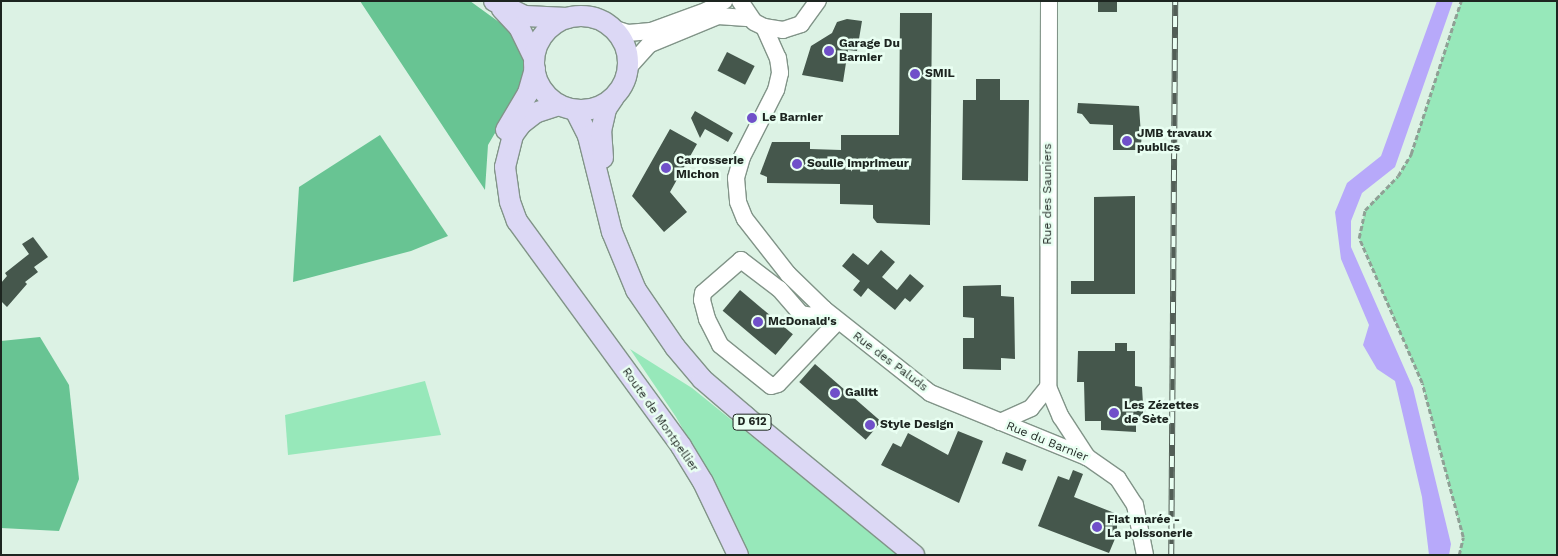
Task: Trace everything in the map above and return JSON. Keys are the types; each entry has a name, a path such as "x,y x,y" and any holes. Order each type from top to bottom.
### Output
{"main road":[{"path":"493,1 526,16 596,18 615,29 626,46 629,67 624,83 615,97 601,106 567,107 535,113 521,124 513,135 505,167 510,202 517,221 604,342"},
{"path":"493,1 520,27 540,86 567,107"},
{"path":"567,18 545,33 534,64 528,93 501,138 497,152 495,184 499,206 521,246 604,342"},
{"name":"D 612","path":"615,97 606,109 601,146 624,260"},
{"name":"D 612","path":"567,107 588,136 612,232 636,290 652,318 702,379 914,555"},
{"name":"Route de Montpellier","path":"604,342 681,446 703,482 738,555"}],"street":[{"path":"615,29 628,33 651,31 706,12 724,1"},
{"path":"740,1 750,18 764,27 793,28 809,17 818,1"},
{"name":"Rue des Sauniers","path":"1048,3 1048,387 1061,418 1087,457"},
{"path":"629,67 650,44 718,16 750,18"},
{"name":"Rue des Paluds","path":"764,27 778,58 780,73 776,90 742,157 736,178 738,202 745,219 769,251 838,322 930,393 957,405"},
{"path":"824,309 812,316 801,314 779,289 741,260 703,293 707,319 720,345 771,386 778,384 838,322"},
{"path":"1000,422 1030,408 1048,387"},
{"name":"Rue du Barnier","path":"957,405 1087,457 1128,491 1141,524 1144,553"}],"path":[{"path":"1459,555 1462,537 1422,383 1359,238 1365,210 1398,176 1411,154 1461,1"}],"green space":[{"path":"360,1 470,1 510,30 525,57 525,82 488,145 485,190"},
{"path":"1461,1 1557,1 1557,555 1459,555 1463,537 1422,383 1359,238 1365,210 1398,176 1411,154"},
{"path":"380,135 448,236 411,251 293,282 299,187"},
{"path":"40,337 69,385 79,479 59,531 1,528 1,341"},
{"path":"630,349 692,388 898,555 747,555 714,484 676,417"},
{"path":"425,381 441,435 288,455 285,415"}],"shaded area":[{"path":"1437,1 1453,1 1395,167 1362,193 1351,221 1351,247 1413,388 1451,544 1449,555 1429,555 1422,497 1395,381 1377,369 1363,345 1369,325 1341,259 1335,212 1347,183 1381,156"}],"building":[{"path":"1098,1 1117,1 1117,12 1098,12"},
{"name":"SMIL","path":"900,13 932,13 930,225 877,223 873,218 873,205 840,204 840,184 767,183 767,177 760,174 772,142 810,142 810,149 841,150 841,135 899,135"},
{"name":"Garage Du Barnier","path":"847,19 862,21 857,51 848,50 843,82 802,75 811,46 832,33 837,22"},
{"path":"727,52 755,66 745,85 717,71"},
{"path":"976,79 1000,79 1000,100 1029,100 1028,181 962,180 963,100 976,100"},
{"path":"1078,103 1139,106 1142,150 1113,150 1113,125 1090,124 1082,114 1077,113"},
{"path":"695,111 733,133 728,142 705,129 700,138 691,118"},
{"name":"Carrosserie Michon","path":"670,129 697,144 670,192 687,212 664,232 632,196"},
{"path":"1135,196 1135,294 1071,294 1071,281 1094,281 1094,197"},
{"path":"33,237 48,257 34,267 38,272 25,282 27,284 7,307 1,301 1,283 7,276 5,273 29,254 22,244"},
{"path":"881,250 895,262 882,277 897,290 910,274 924,286 910,302 905,298 895,310 868,288 861,297 853,290 860,281 842,266 853,253 868,265"},
{"path":"1001,285 1001,296 1014,297 1015,359 1001,358 1001,370 963,369 963,338 974,338 974,318 963,317 963,286"},
{"name":"McDonald's","path":"740,290 793,334 776,355 723,311"},
{"path":"1115,343 1127,343 1127,351 1135,351 1135,386 1142,387 1143,404 1143,422 1136,422 1136,432 1101,430 1101,421 1085,421 1084,382 1077,382 1078,351 1115,351"},
{"path":"815,364 881,422 866,440 799,382"},
{"path":"958,431 983,441 959,503 881,465 893,443 901,447 908,433 948,455"},
{"path":"1006,452 1027,460 1022,471 1002,463"},
{"path":"1073,470 1083,474 1074,497 1117,514 1117,534 1109,553 1038,526 1058,476 1069,480"}],"railway":[{"path":"1171,555 1175,1"}],"place":[{"name":"Garage Du Barnier","path":"829,51"},
{"name":"SMIL","path":"915,74"},
{"name":"Le Barnier","path":"752,118"},
{"name":"JMB travaux publics","path":"1127,141"},
{"name":"Soulie imprimeur","path":"797,164"},
{"name":"Carrosserie Michon","path":"666,168"},
{"name":"McDonald's","path":"758,322"},
{"name":"Galitt","path":"835,393"},
{"name":"Les Zézettes de Sète","path":"1114,413"},
{"name":"Style Design","path":"870,425"},
{"name":"Fiat marée - La poissonerie","path":"1097,527"}]}
